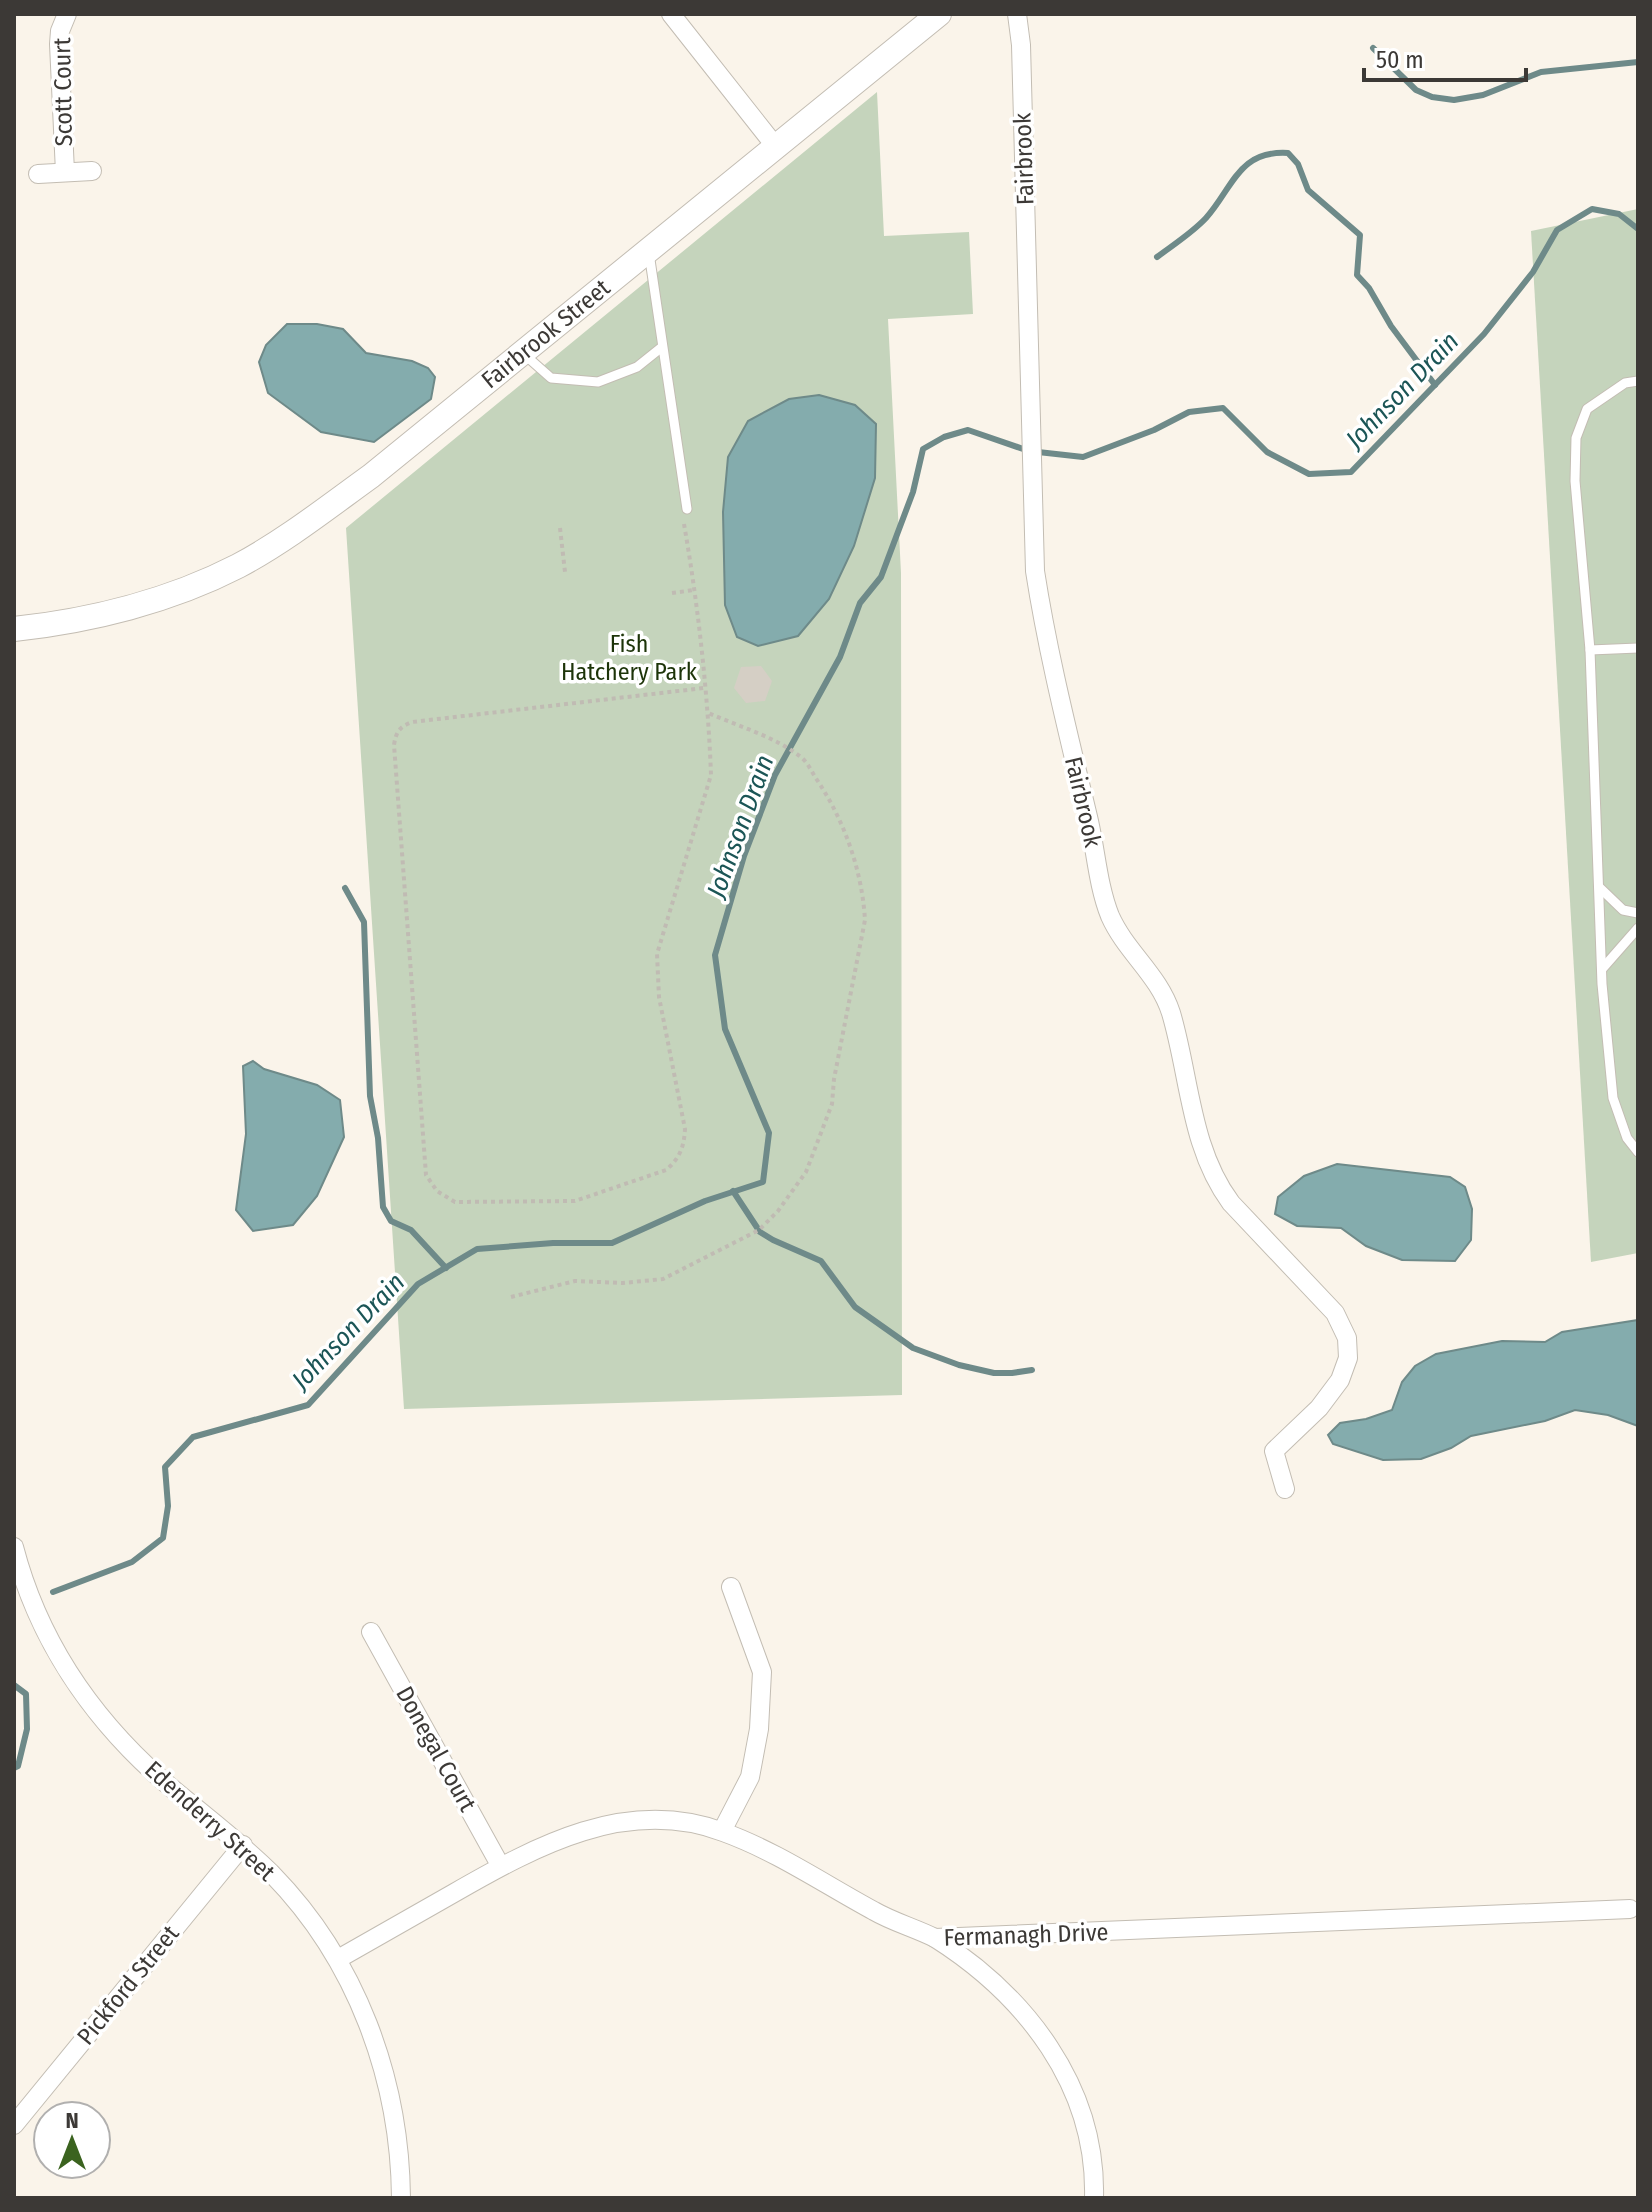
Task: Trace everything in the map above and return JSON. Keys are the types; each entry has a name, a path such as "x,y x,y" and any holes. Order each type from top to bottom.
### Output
{"street":[{"name":"Scott Court","path":"65,172 59,44 67,14"},
{"path":"671,14 776,147"},
{"name":"Fairbrook Street","path":"14,629 126,608 202,582 253,557 371,476 939,14"},
{"name":"Fairbrook","path":"1017,14 1021,45 1035,571 1046,648 1110,916 1128,946 1153,974 1166,999 1194,1114 1210,1170 1218,1185 1231,1203 1335,1313 1347,1338 1348,1358 1340,1380 1319,1408 1274,1451 1285,1489"},
{"name":"Scott Court","path":"38,174 92,171"},
{"name":"Edenderry Street","path":"14,1547 45,1631 72,1679 96,1711 162,1780 243,1845 300,1904 324,1935 365,2016 383,2069 397,2137 401,2198"},
{"path":"722,1831 750,1777 759,1729 762,1672 731,1587"},
{"name":"Donegal Court","path":"371,1632 500,1865"},
{"name":"Fermanagh Drive","path":"338,1959 500,1865 561,1838 616,1823 670,1821 722,1831 758,1846 878,1913 935,1938 1630,1909"},
{"name":"Pickford Street","path":"14,2125 243,1845"},
{"path":"935,1938 991,1978 1017,2004 1055,2056 1081,2110 1093,2168 1094,2198"}],"lane":[{"path":"648,250 687,509"},
{"path":"522,353 551,378 598,382 637,367 662,347"},
{"path":"1638,381 1625,383 1587,409 1576,438 1575,481 1590,650 1602,969 1613,1098 1627,1138 1638,1152"},
{"path":"1590,650 1638,648"},
{"path":"1599,887 1623,910 1638,913"},
{"path":"1602,969 1638,928"}],"path":[{"path":"684,524 694,590 704,688 711,775 657,954 659,997 685,1129 684,1147 666,1170 575,1201 455,1202 437,1191 426,1175 394,745 396,734 402,726 412,722 704,688"},
{"path":"560,528 565,572"},
{"path":"672,593 694,590"},
{"path":"511,1297 575,1281 623,1283 663,1279 759,1230 778,1211 806,1172 832,1104 834,1079 865,920 864,895 844,829 826,792 803,759 775,742 706,712"}],"green space":[{"name":"Fish Hatchery Park","path":"877,92 884,236 969,232 973,314 888,319 901,573 902,1395 404,1409 346,528"},
{"path":"1638,209 1638,1253 1591,1262 1531,231"}],"water":[{"path":"287,324 317,324 343,329 366,353 412,361 428,368 435,377 431,399 374,442 321,432 268,393 259,362 266,345"},
{"path":"819,395 855,405 876,424 875,478 854,546 829,599 798,636 758,646 737,637 725,605 723,512 728,457 748,421 789,399"},
{"path":"253,1061 264,1069 317,1085 340,1100 344,1137 317,1196 293,1225 253,1231 236,1210 246,1134 243,1066"},
{"path":"1337,1164 1450,1177 1465,1187 1472,1209 1471,1240 1455,1261 1402,1260 1366,1246 1341,1228 1297,1226 1275,1214 1278,1197 1304,1176"},
{"path":"1638,1320 1638,1426 1608,1415 1575,1410 1545,1421 1471,1436 1451,1448 1421,1459 1383,1460 1333,1444 1328,1435 1340,1423 1366,1419 1392,1410 1402,1382 1415,1366 1436,1354 1502,1341 1545,1342 1562,1332"}],"building":[{"path":"761,666 772,681 765,701 746,703 734,688 741,667"}],"waterway":[{"path":"1373,48 1416,90 1432,97 1454,100 1483,95 1541,72 1638,62"},
{"path":"1157,257 1206,218 1247,164 1271,154 1288,153 1298,164 1308,190 1360,235 1357,275 1435,385"},
{"name":"Johnson Drain","path":"53,1592 132,1562 163,1538 168,1506 165,1467 193,1437 308,1405 418,1284 477,1249 553,1243 612,1243 705,1201 763,1182 769,1133 725,1029 715,955 744,856 775,775 840,657 860,603 881,577 913,492 923,449 944,437 968,430 1029,451 1083,457 1154,430 1189,412 1223,408 1267,452 1309,474 1351,472 1484,334 1533,272 1557,230 1592,209 1619,214 1638,229"},
{"path":"345,888 364,922 370,1096 378,1138 383,1207 391,1221 411,1230 446,1268"},
{"path":"733,1191 760,1232 821,1261 855,1307 913,1348 959,1365 994,1373 1032,1370"},
{"name":"Johnson Drain","path":"14,1685 26,1694 27,1729 18,1766 14,1768"}]}
